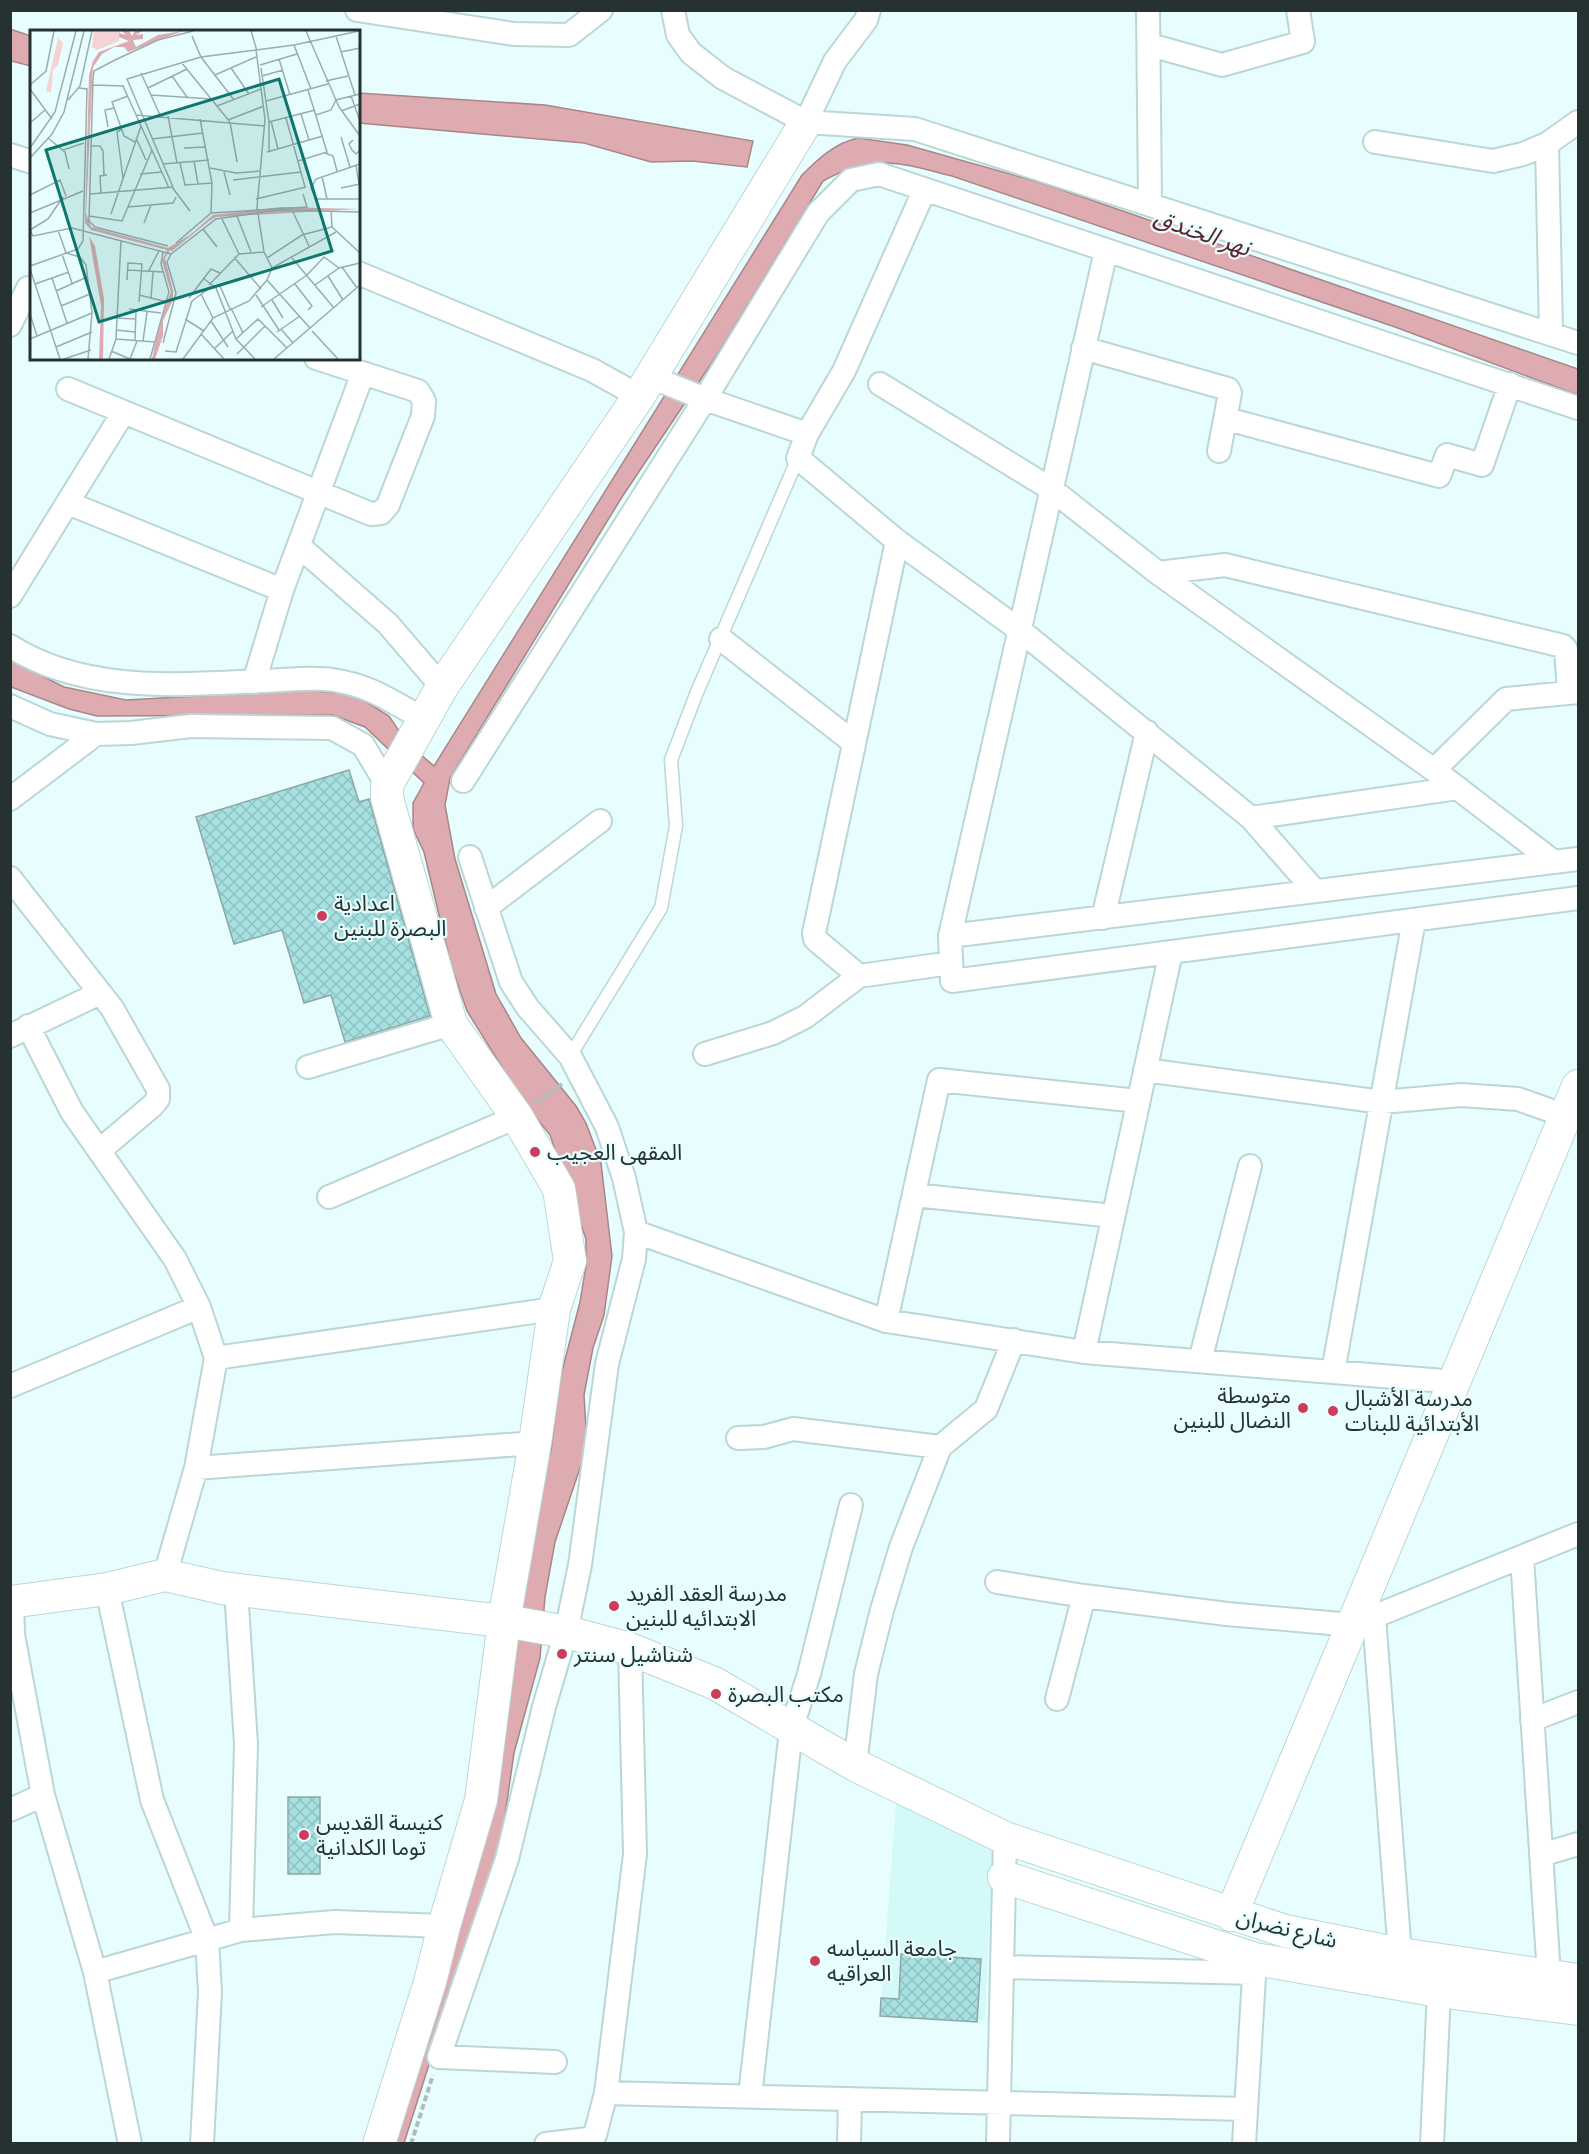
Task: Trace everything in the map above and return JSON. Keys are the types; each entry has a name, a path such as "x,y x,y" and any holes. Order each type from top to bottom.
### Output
{"street":[{"path":"357,10 411,15 514,34 569,35 601,10"},
{"path":"673,10 678,35 691,53 723,78 806,122 915,129 1578,343"},
{"path":"379,2144 430,1982 481,1800 554,1309 570,1261 559,1189 525,1111 450,1024 387,798 392,778 442,687 650,385 806,122 835,61 866,20 868,10"},
{"path":"1150,45 1222,65 1303,42 1300,11"},
{"path":"1146,13 1150,45 1150,203"},
{"path":"1375,142 1493,161 1522,154 1547,144 1578,122"},
{"path":"1547,144 1551,333"},
{"path":"10,155 30,161"},
{"path":"463,781 818,213 852,180 879,174 924,191 1578,408"},
{"path":"924,191 844,371 807,434 798,458 897,541 1021,631 1251,818 1315,891"},
{"path":"952,972 950,936 1106,251"},
{"path":"360,274 592,370 702,398 807,434"},
{"path":"10,325 28,288"},
{"path":"1083,348 1227,389 1230,393 1220,451"},
{"path":"68,389 371,514 381,513 388,505 423,416 424,401 418,391 322,360"},
{"path":"255,682 282,590 363,373"},
{"path":"880,384 1051,489 1158,573 1434,770 1554,862"},
{"path":"1227,419 1439,476 1447,455 1482,465 1510,384"},
{"path":"10,596 123,412"},
{"path":"68,503 282,590"},
{"path":"859,976 815,939 814,933 897,541"},
{"path":"300,546 388,624 442,687"},
{"path":"1158,573 1225,565 1563,646 1566,649 1574,692 1506,699 1434,770"},
{"path":"721,639 854,742"},
{"path":"10,646 69,673 105,680 149,684 330,680 355,684 381,693 419,729"},
{"path":"10,706 50,724 96,734 131,733 191,726 332,728 363,745 392,778"},
{"path":"1103,918 1147,732"},
{"path":"10,799 96,734"},
{"path":"1251,818 1458,788"},
{"path":"486,908 600,821"},
{"path":"470,857 511,982 528,1008 570,1056 607,1127 624,1178 636,1232 634,1258 607,1364 580,1565 507,1859 439,2057 555,2062"},
{"path":"950,936 1578,859"},
{"path":"10,878 112,1008 158,1089 158,1099 100,1150"},
{"path":"705,1054 773,1033 805,1017 859,976 952,972 1171,952 1578,898"},
{"path":"1333,1372 1414,920"},
{"path":"1084,1352 1171,952"},
{"path":"100,993 19,1031 72,1112 176,1259 199,1307 216,1358 196,1468 165,1575 107,1589 11,1602 12,1635 43,1795 95,1972 130,2144"},
{"path":"308,1068 450,1024"},
{"path":"1145,1070 1382,1102 1461,1095 1518,1099 1566,1116"},
{"path":"886,1321 939,1080 1138,1101"},
{"path":"1231,1915 1364,1621 1456,1382 1578,1086"},
{"path":"329,1197 525,1111"},
{"path":"1200,1361 1250,1166"},
{"path":"914,1195 1113,1216"},
{"path":"636,1232 886,1321 1084,1352 1456,1382"},
{"path":"10,1386 199,1307"},
{"path":"216,1358 554,1309"},
{"path":"855,1765 866,1674 901,1547 940,1447 986,1409 1014,1340"},
{"path":"738,1438 764,1437 793,1429 940,1447"},
{"path":"196,1468 535,1443"},
{"path":"750,2096 791,1730 809,1674 851,1505"},
{"path":"997,1582 1084,1596 1227,1614 1364,1621 1578,1534"},
{"path":"1522,1557 1541,1855 1564,1978"},
{"name":"شارع نضران","path":"165,1575 236,1590 507,1622 563,1632 630,1649 714,1683 791,1730 855,1765 1005,1838 1231,1915 1285,1931 1400,1954 1564,1978"},
{"path":"107,1589 152,1800 207,1941 210,1992 202,2144"},
{"path":"236,1590 246,1744 241,1930"},
{"path":"1057,1699 1084,1596"},
{"path":"1364,1621 1400,1954"},
{"path":"546,2144 589,2141 595,2135 599,2125 606,2093 635,1854 630,1649"},
{"path":"1532,1720 1578,1702"},
{"path":"10,1810 43,1795"},
{"path":"998,2144 1005,1838"},
{"path":"1541,1855 1578,1844"},
{"name":"شارع نضران","path":"1004,1877 1255,1966 1578,2009"},
{"path":"95,1972 241,1930 334,1922 444,1926"},
{"path":"1432,2144 1440,1959"},
{"path":"1002,1967 1255,1966 1244,2144"},
{"path":"606,2093 1245,2109"},
{"path":"849,2144 850,2099"}],"lane":[{"path":"570,1056 662,908 676,826 671,760 697,692 798,458"}],"path":[{"path":"525,1111 565,1082"},
{"path":"411,2144 439,2057"}],"shaded area":[{"path":"10,29 30,36 30,66 11,61"},
{"path":"360,93 545,105 753,141 747,167 692,161 651,162 584,143 360,123"},
{"path":"858,138 907,145 1042,183 1578,369 1578,395 1395,327 952,176 901,164 872,163 857,166 823,181 717,355 622,497 450,778 445,805 455,859 496,994 521,1038 576,1106 586,1123 601,1163 612,1256 604,1315 593,1348 584,1395 586,1428 583,1459 555,1542 545,1597 540,1658 514,1753 502,1836 404,2143 389,2143 534,1510 551,1450 560,1379 580,1302 586,1266 586,1239 550,1135 523,1101 467,1011 451,965 424,852 413,829 413,803 424,783 365,727 333,715 97,716 69,709 11,687 10,660 64,687 126,700 306,690 355,695 389,716 407,743 434,766 802,175 834,148"},
{"path":"896,1804 993,1845 985,2019 977,2022 880,2016"}],"building":[{"path":"349,770 359,802 369,799 430,1016 345,1042 331,995 304,1003 282,930 234,944 196,817"},
{"name":"كنيسة القديس توما الكلدانية","path":"288,1797 320,1797 320,1874 288,1874"},
{"path":"901,1954 981,1959 977,2022 880,2016 881,1998 899,1999"}],"place":[{"name":"اعدادية البصرة للبنين","path":"322,916"},
{"name":"المقهى العجيب","path":"535,1152"},
{"name":"متوسطة النضال للبنين","path":"1303,1408"},
{"name":"مدرسة الأشبال الأبتدائية للبنات","path":"1333,1411"},
{"name":"مدرسة العقد الفريد الابتدائيه للبنين","path":"614,1606"},
{"name":"شناشيل سنتر","path":"562,1654"},
{"name":"مكتب البصرة","path":"716,1694"},
{"name":"كنيسة القديس توما الكلدانية","path":"304,1835"},
{"name":"جامعة السياسه العراقيه","path":"815,1961"}],"water label":[{"name":"نهر الخندق","path":"1202,232"}]}
